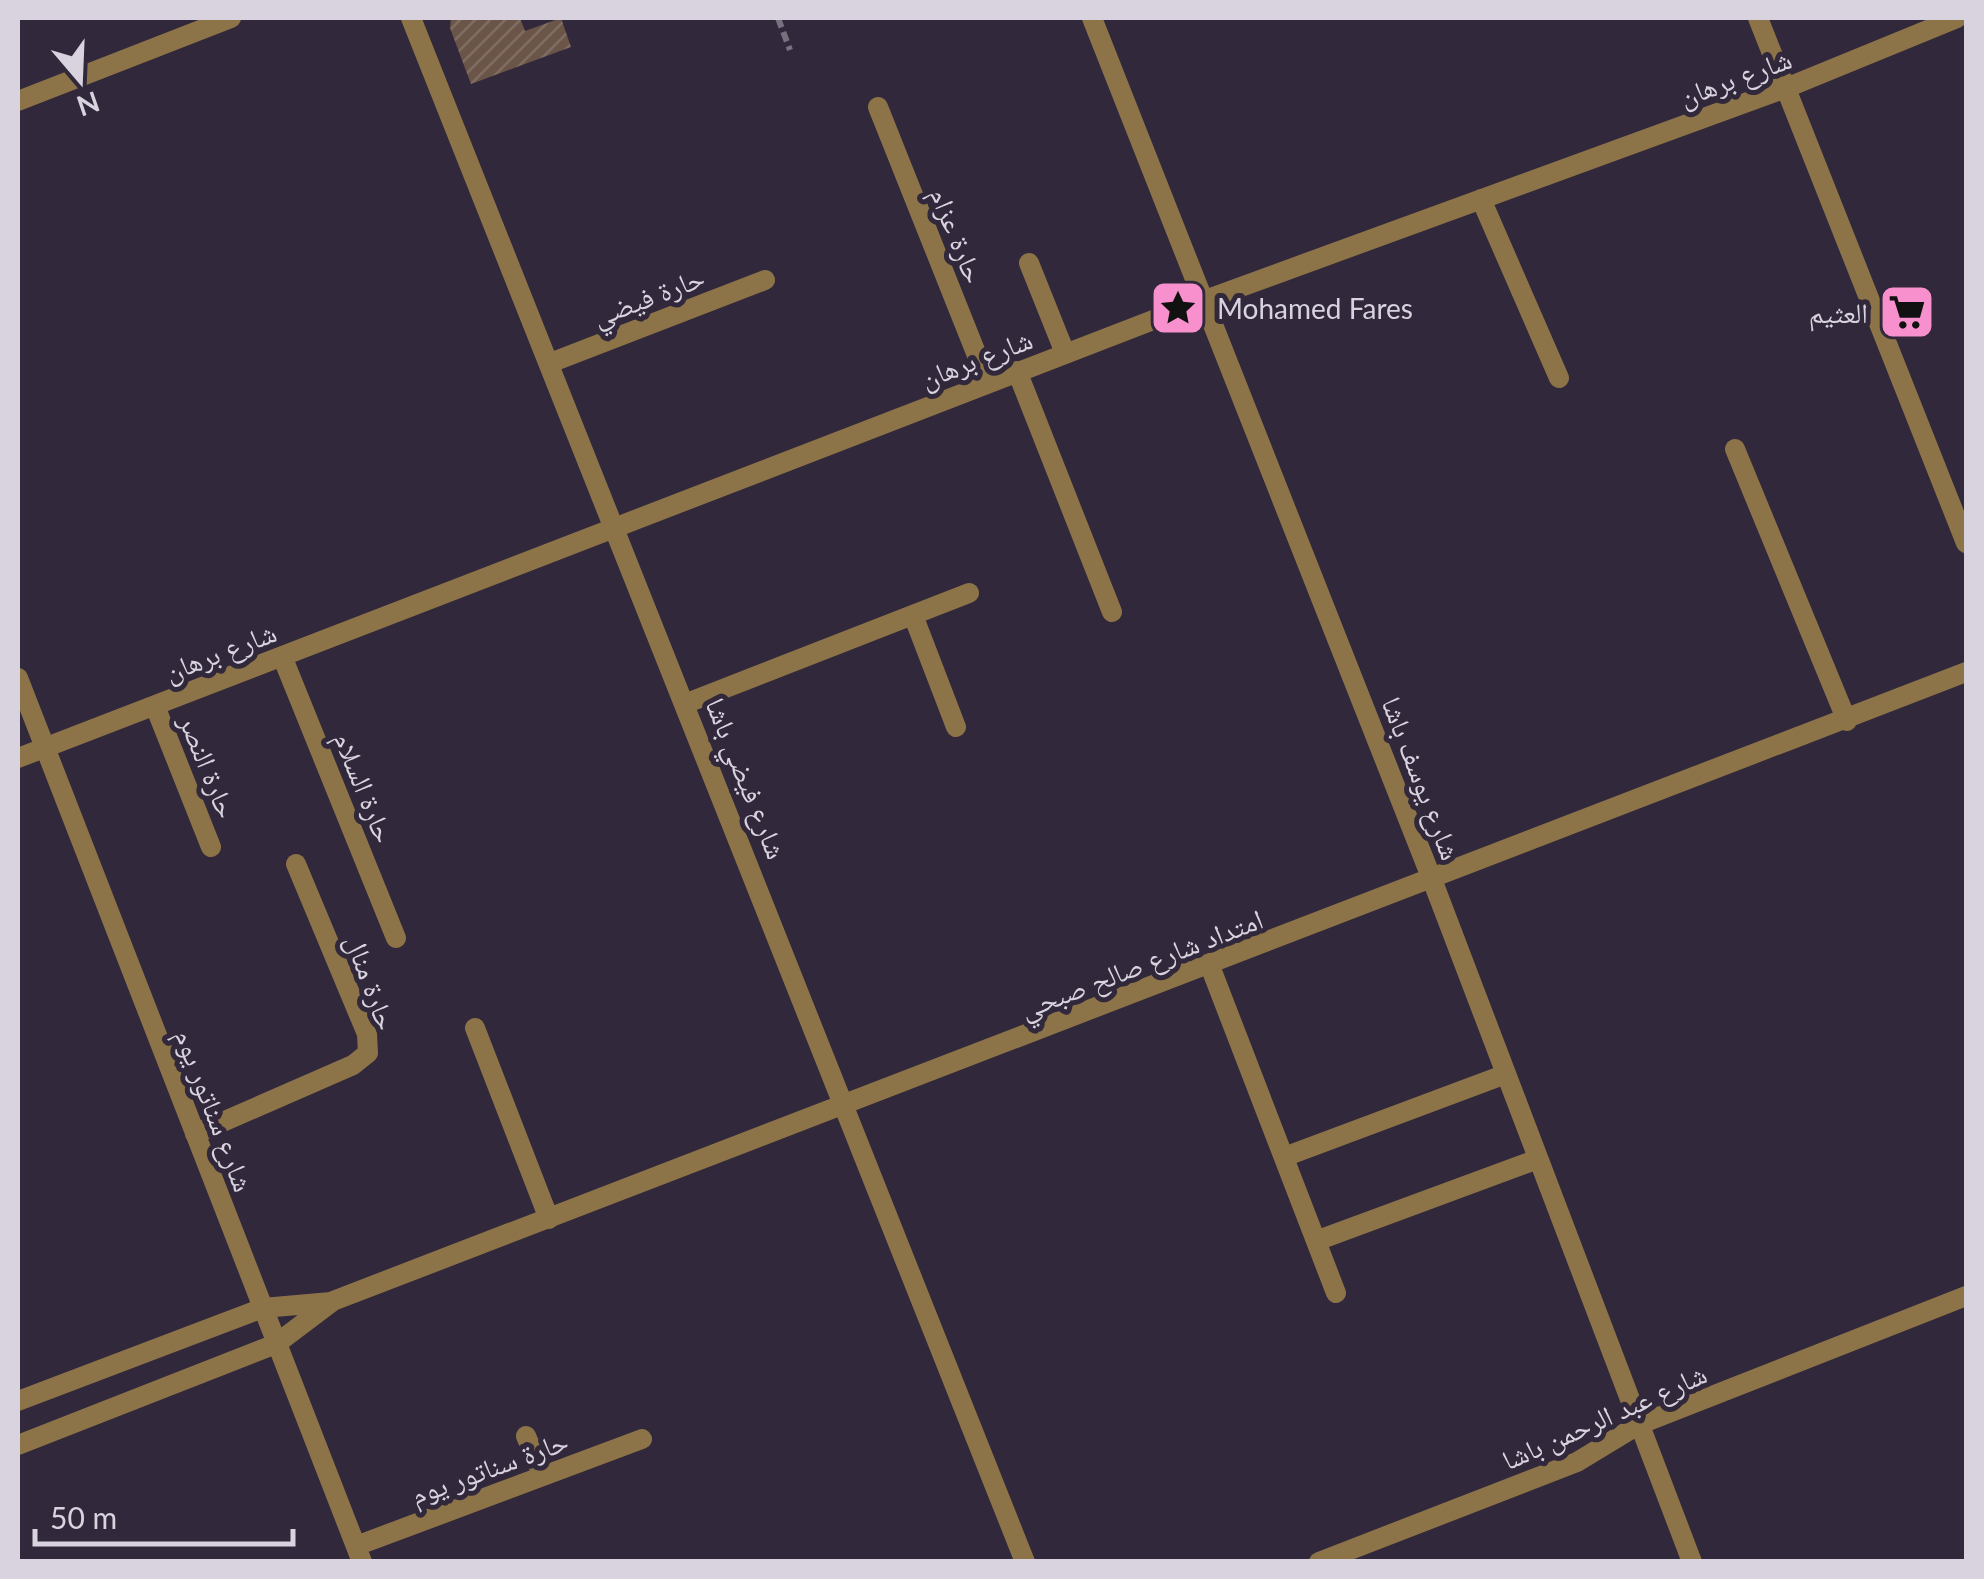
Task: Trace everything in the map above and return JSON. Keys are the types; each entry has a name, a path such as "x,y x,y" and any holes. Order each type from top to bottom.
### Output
{"street":[{"path":"18,101 231,18"},
{"name":"شارع فيضي باشا","path":"411,18 1026,1562"},
{"name":"شارع يوسف باشا","path":"1092,18 1433,882 1692,1562"},
{"path":"1758,18 1966,543"},
{"name":"شارع برهان","path":"18,758 1017,371 1786,88 1957,18"},
{"name":"حارة عزام","path":"878,108 988,383"},
{"path":"1482,199 1560,378"},
{"path":"1029,263 1065,353"},
{"name":"حارة فيضي","path":"550,363 765,280"},
{"path":"1017,371 1112,612"},
{"path":"1735,449 1847,721"},
{"path":"687,703 969,593"},
{"path":"913,615 956,727"},
{"name":"حارة السلام","path":"282,656 396,938"},
{"name":"امتداد شارع صالح صبحي","path":"18,1445 276,1344 333,1302 1433,882 1966,672"},
{"name":"شارع سناتور يوم","path":"18,678 359,1554"},
{"name":"حارة النصر","path":"155,706 211,847"},
{"name":"حارة منال","path":"195,1134 353,1065 368,1053 367,1034 296,864"},
{"path":"1210,966 1336,1293"},
{"path":"475,1028 550,1218"},
{"path":"1284,1157 1506,1074"},
{"path":"1316,1242 1538,1159"},
{"name":"شارع عبد الرحمن باشا","path":"1320,1562 1577,1462 1638,1426 1966,1296"},
{"name":"امتداد شارع صالح صبحي","path":"18,1401 263,1308 333,1302"},
{"path":"526,1436 542,1476"},
{"name":"حارة سناتور يوم","path":"359,1554 542,1476 642,1439"}],"path":[{"path":"778,18 790,50"}],"building":[{"path":"451,18 520,18 525,31 561,18 571,47 471,84 450,28"}],"place":[{"name":"Mohamed Fares","path":"1178,308"},
{"name":"العثيم","path":"1907,312"}]}
